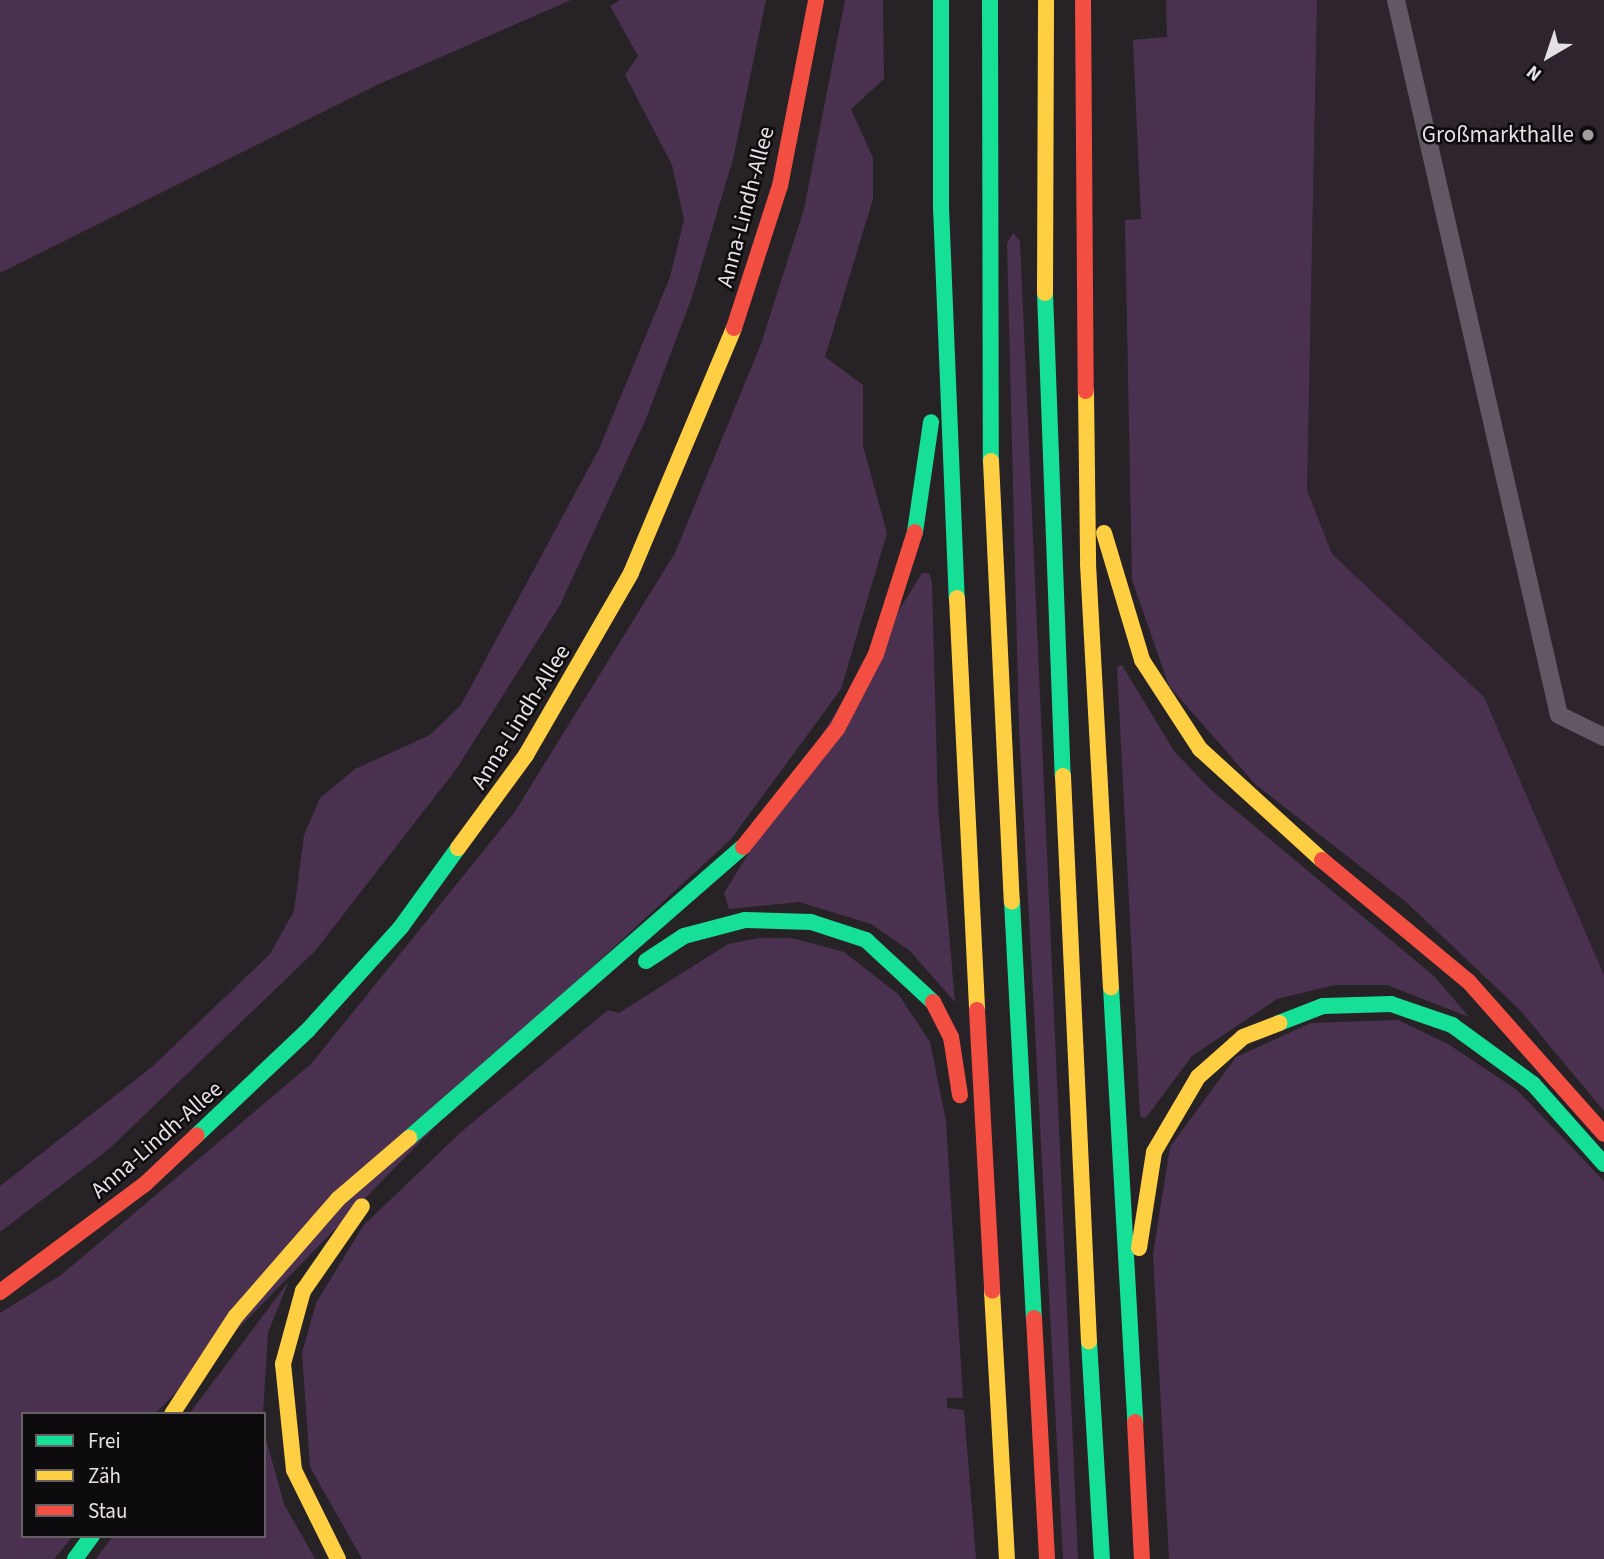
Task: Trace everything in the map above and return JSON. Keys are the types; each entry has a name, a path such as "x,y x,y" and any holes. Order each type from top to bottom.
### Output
{"main road":[{"name":"Anna-Lindh-Allee","path":"0,1292 145,1184 308,1030 401,927 539,735 631,573 724,360 779,186 816,0"},
{"path":"173,1412 236,1316 338,1199 712,880 787,799 837,729 884,632 922,506 930,460 941,207 941,0"},
{"path":"990,0 988,353 996,590 1047,1559"},
{"path":"1046,0 1045,341 1076,1119 1102,1559"},
{"path":"1083,0 1086,461 1129,1358 1142,1559"},
{"path":"941,207 1007,1559"},
{"path":"1086,461 1130,633 1160,693 1200,749 1247,797 1469,982 1604,1134"},
{"path":"633,971 684,936 745,920 811,922 866,940 906,971 944,1020 963,1120 998,1383"},
{"path":"1129,1358 1154,1152 1182,1100 1221,1054 1294,1013 1323,1006 1391,1004 1452,1025 1534,1084 1604,1164"},
{"path":"338,1559 304,1499 286,1437 283,1364 303,1291 372,1195 575,1019"},
{"path":"75,1559 91,1538"}],"lane":[{"path":"1396,0 1559,715 1604,737"}],"shaded area":[{"path":"0,0 571,0 377,85 0,273"},
{"path":"620,0 766,0 733,159 692,297 646,419 560,605 457,768 315,951 109,1149 0,1232 0,1186 153,1066 270,954 294,911 304,835 320,798 355,769 430,735 461,705 599,449 670,277 684,220 672,165 625,75 638,56 610,6"},
{"path":"845,0 883,0 884,79 851,109 873,158 873,199 825,357 863,385 863,446 887,533 841,689 731,839 571,987 157,1412 21,1412 21,1538 71,1538 54,1559 0,1559 0,1313 61,1275 311,1064 514,813 675,553 761,344 804,209"},
{"path":"1166,0 1317,0 1307,490 1332,554 1484,697 1604,975 1604,1111 1520,1010 1406,902 1255,784 1169,686 1132,580 1125,220 1141,219 1133,40 1167,37"},
{"path":"1317,0 1604,0 1604,975 1484,697 1332,554 1307,490"},
{"path":"1013,233 1020,241 1078,1559 1063,1559 1019,728 1007,243"},
{"path":"922,573 929,573 932,582 938,807 955,1002 909,950 871,924 799,902 729,909 724,893"},
{"path":"1122,665 1174,751 1210,789 1435,977 1469,1017 1387,985 1335,985 1277,999 1192,1056 1145,1119 1140,1116 1117,667"},
{"path":"759,938 792,938 844,952 899,995 930,1042 946,1121 963,1398 947,1398 947,1408 964,1410 976,1559 362,1559 310,1467 302,1353 316,1303 363,1226 461,1132 608,1010 619,1013 728,944"},
{"path":"1398,1020 1448,1044 1517,1090 1604,1181 1604,1559 1169,1559 1153,1254 1170,1147 1236,1057 1311,1023"},
{"path":"289,1281 268,1332 263,1412 191,1412"},
{"path":"266,1439 284,1504 315,1559 96,1559 112,1538 266,1538"}],"traffic: fast":[{"path":"941,0 941,207 957,598"},
{"path":"990,0 991,461"},
{"path":"1045,293 1063,776"},
{"path":"915,532 931,422"},
{"path":"409,1138 743,847"},
{"path":"197,1135 308,1030 401,927 458,848"},
{"path":"1012,901 1034,1318"},
{"path":"646,961 684,936 745,920 811,922 866,940 933,1002"},
{"path":"1111,987 1135,1422"},
{"path":"1279,1023 1323,1006 1391,1004 1452,1025 1533,1084 1604,1164"},
{"path":"1089,1341 1102,1559"},
{"path":"75,1559 91,1538"}],"traffic: slow":[{"path":"1045,293 1046,0"},
{"path":"458,848 526,755 631,573 734,328"},
{"path":"1086,391 1088,564 1111,987"},
{"path":"991,461 1012,901"},
{"path":"1104,533 1142,660 1200,749 1322,860"},
{"path":"957,598 977,1010"},
{"path":"1063,776 1089,1341"},
{"path":"1139,1248 1154,1152 1198,1077 1243,1037 1279,1023"},
{"path":"173,1412 236,1316 338,1199 409,1138"},
{"path":"338,1559 294,1470 283,1364 303,1291 362,1206"},
{"path":"992,1291 1007,1559"}],"traffic: jam":[{"path":"734,328 780,186 816,0"},
{"path":"1083,0 1086,391"},
{"path":"743,847 837,729 876,654 915,532"},
{"path":"1322,860 1469,982 1604,1134"},
{"path":"933,1002 951,1037 960,1095"},
{"path":"977,1010 992,1291"},
{"path":"0,1292 145,1184 197,1135"},
{"path":"1034,1318 1047,1559"},
{"path":"1135,1422 1142,1559"}],"place":[{"name":"Großmarkthalle","path":"1588,135"}]}
